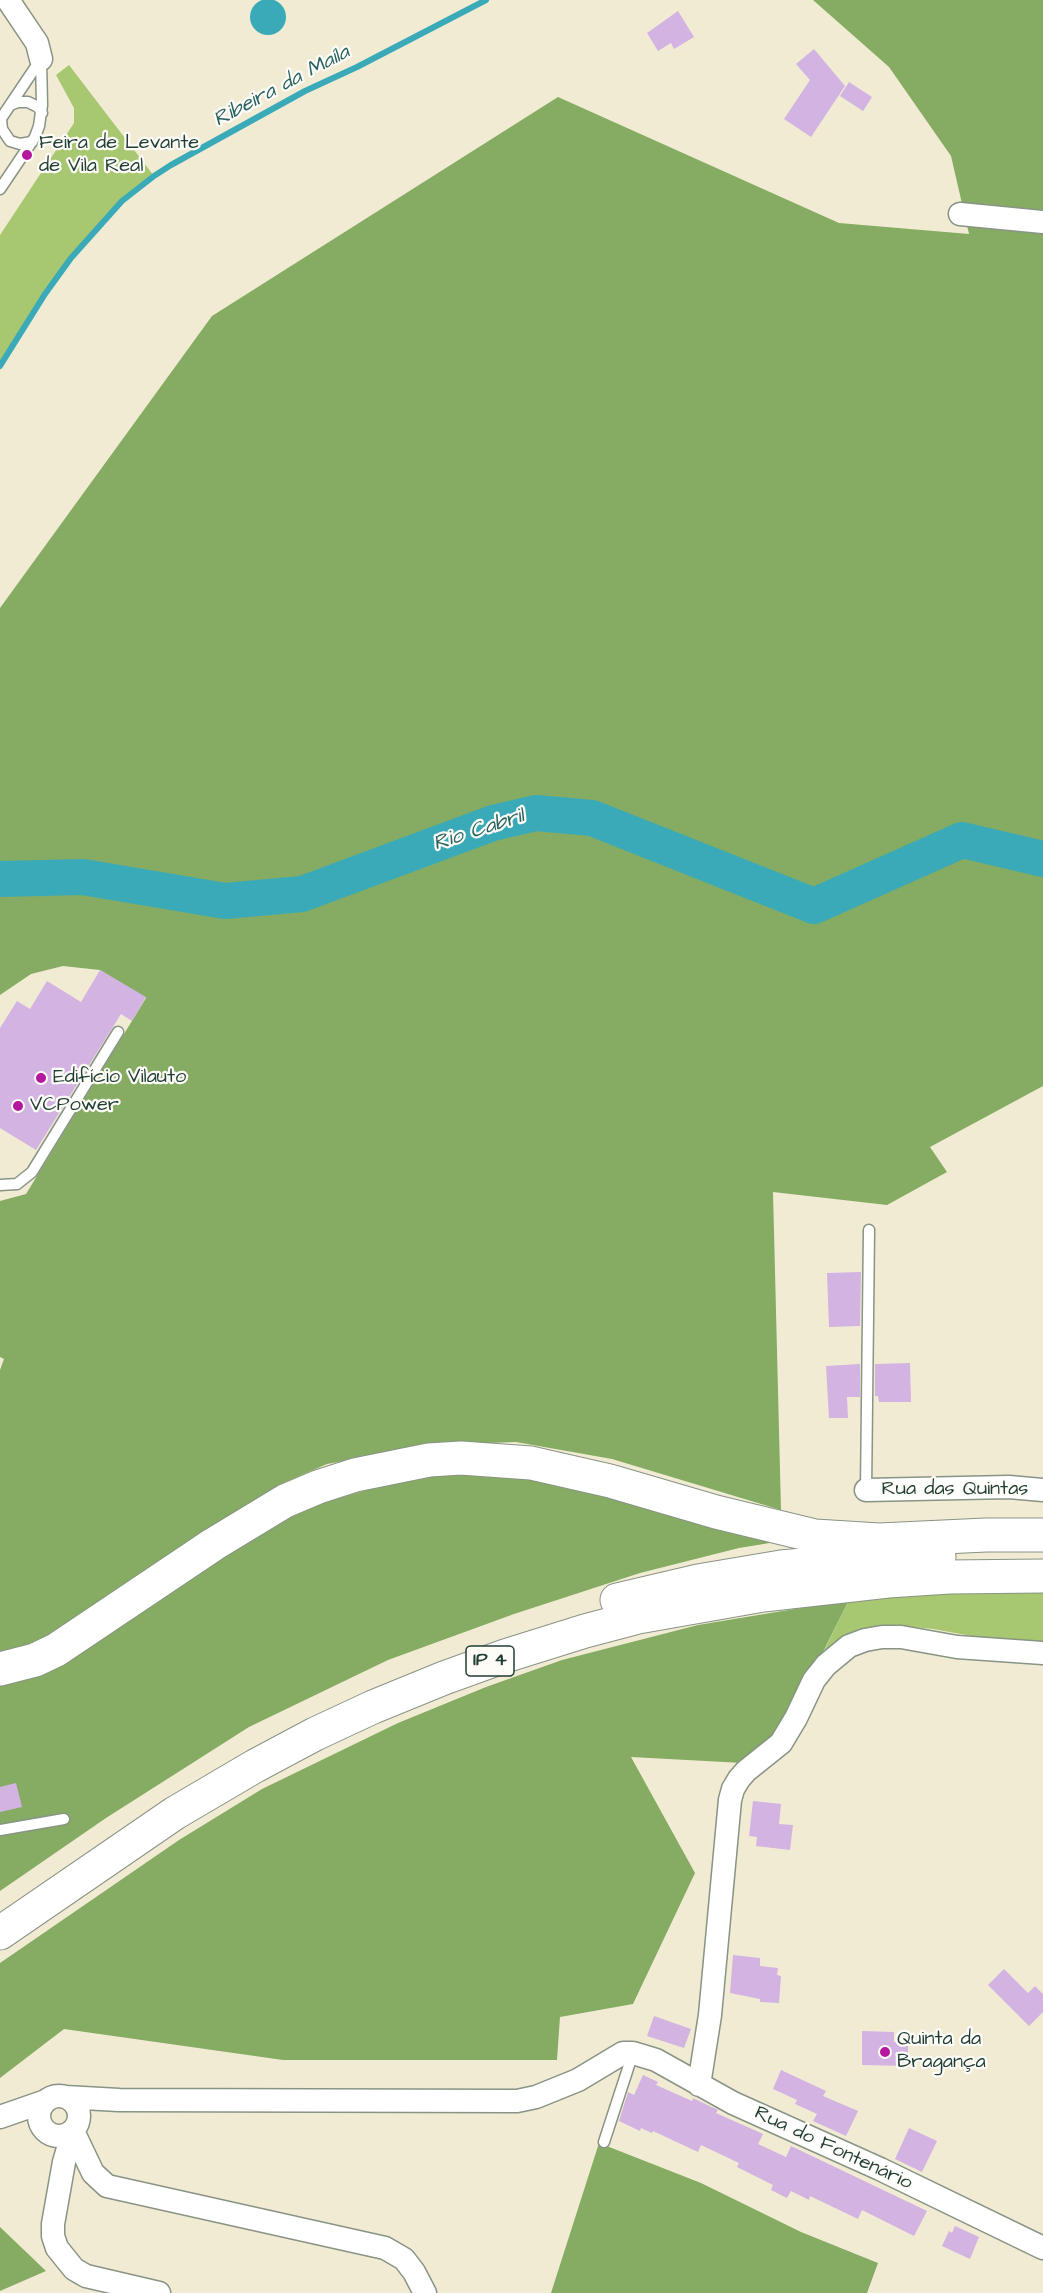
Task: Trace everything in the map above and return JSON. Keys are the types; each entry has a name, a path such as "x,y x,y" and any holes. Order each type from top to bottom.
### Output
{"highway":[{"path":"0,1669 35,1660 56,1650 214,1544 285,1501 355,1475 429,1460 461,1458 531,1463 610,1481 716,1512 815,1536 879,1540 1043,1535"},
{"name":"IP 4","path":"0,1910 159,1801 222,1762 338,1700 496,1638 620,1599 746,1572 893,1557 1043,1555"},
{"name":"IP 4","path":"0,1933 175,1813 315,1734 373,1707 505,1656 585,1630 638,1617 763,1595 888,1581 949,1577 1043,1576"}],"street":[{"path":"8,0 37,43 41,59"},
{"path":"960,214 1043,222"},
{"name":"Rua das Quintas","path":"866,1490 1009,1487 1043,1490"},
{"path":"699,2085 711,2015 730,1800 739,1779 746,1771 781,1743 814,1680 826,1665 849,1646 882,1637 901,1637 957,1647 1043,1653"},
{"path":"7,2115 56,2098 517,2101 536,2097 578,2080 628,2053"},
{"name":"Rua do Fontenário","path":"628,2053 662,2063 733,2103 880,2169 1043,2248"},
{"path":"56,2098 76,2105 77,2124 93,2174 106,2186 385,2248 398,2254 409,2265 425,2293"},
{"path":"56,2098 40,2112 45,2129 64,2162"},
{"path":"7,2115 25,2115 45,2129 62,2136 103,2104 119,2100"},
{"path":"77,2124 64,2162 53,2230 57,2248 74,2269 86,2276 159,2293"}],"lane":[{"path":"32,142 20,144 10,141 2,129 1,119 41,59"},
{"path":"0,189 32,142 39,126 42,113 41,59"},
{"path":"10,105 28,102 38,107 42,113"},
{"path":"0,1185 17,1184 32,1172 118,1032"},
{"path":"866,1490 869,1230"},
{"path":"0,1830 64,1819"},
{"path":"604,2142 628,2053"}],"green space":[{"path":"813,0 1043,0 1043,1086 930,1147 947,1172 887,1205 773,1192 781,1510 612,1459 516,1442 433,1445 327,1464 279,1485 42,1642 0,1655 0,1370 4,1359 0,1357 0,1201 26,1194 146,998 100,970 63,966 31,974 0,995 0,608 212,316 558,97 839,223 969,234 951,156 889,67"},
{"path":"69,65 154,176 122,201 71,258 45,294 0,366 0,235 74,123 74,108 56,75"},
{"path":"471,1471 568,1481 776,1542 739,1548 640,1573 514,1614 388,1660 249,1727 106,1818 0,1891 0,1677 265,1528 325,1502 402,1480"},
{"path":"1043,1592 1043,1645 894,1625 861,1629 837,1641 823,1653 849,1600 923,1594"},
{"path":"849,1600 789,1720 743,1763 631,1757 695,1873 633,2004 560,2017 557,2060 283,2060 64,2029 0,2078 0,1963 179,1840 262,1789 398,1723 486,1687 562,1660 698,1625"},
{"path":"599,2143 701,2183 801,2232 878,2263 867,2293 551,2293"},
{"path":"0,2227 46,2271 0,2291"}],"water":[{"path":"268,-1 281,4 286,17 281,30 268,35 255,30 250,17 255,4"}],"building":[{"path":"678,11 694,37 674,49 671,43 658,51 647,33"},
{"path":"814,49 845,86 811,137 784,119 810,80 796,64"},
{"path":"849,82 872,97 863,111 840,96"},
{"name":"Edifício Vilauto","path":"100,970 146,997 132,1021 121,1014 36,1150 0,1128 0,1028 17,1001 30,1009 47,981 81,1002"},
{"path":"861,1272 860,1326 829,1327 827,1273"},
{"path":"910,1363 911,1402 879,1402 878,1396 875,1396 875,1364"},
{"path":"860,1364 860,1397 847,1397 848,1418 829,1418 826,1366"},
{"path":"16,1783 22,1807 0,1812 0,1787"},
{"path":"753,1801 781,1804 779,1824 793,1825 790,1850 756,1846 757,1837 749,1836"},
{"path":"733,1955 760,1958 760,1966 778,1968 777,1975 781,1976 779,2003 760,2002 760,1999 730,1993"},
{"path":"1004,1969 1028,1993 1035,1986 1043,1994 1043,2012 1029,2026 988,1985"},
{"path":"654,2016 691,2029 684,2048 647,2036"},
{"name":"Quinta da Bragança","path":"862,2031 894,2032 894,2042 908,2042 908,2066 862,2065"},
{"path":"781,2070 826,2091 823,2096 858,2111 846,2136 813,2121 817,2114 795,2104 797,2100 773,2089"},
{"path":"643,2075 658,2082 656,2085 692,2101 693,2098 718,2110 716,2113 763,2134 758,2144 786,2157 791,2146 927,2211 914,2236 862,2210 858,2219 810,2196 809,2200 791,2191 787,2198 771,2190 773,2185 737,2167 739,2163 701,2145 698,2152 653,2131 652,2133 641,2128 640,2131 619,2121 628,2092 634,2095"},
{"path":"909,2128 937,2141 922,2172 895,2159"},
{"path":"955,2226 979,2237 970,2259 942,2246 949,2231 952,2233"}],"waterway":[{"name":"Ribeira da Maíla","path":"0,366 45,294 71,258 122,201 154,176 305,91 357,67 486,0"},
{"name":"Rio Cabril","path":"0,879 83,877 225,901 302,894 493,823 536,813 592,818 814,906 962,840 1043,859"}],"place":[{"name":"Feira de Levante de Vila Real","path":"27,155"},
{"name":"Edifício Vilauto","path":"41,1078"},
{"name":"VCPower","path":"18,1106"},
{"name":"Quinta da Bragança","path":"885,2052"}]}
